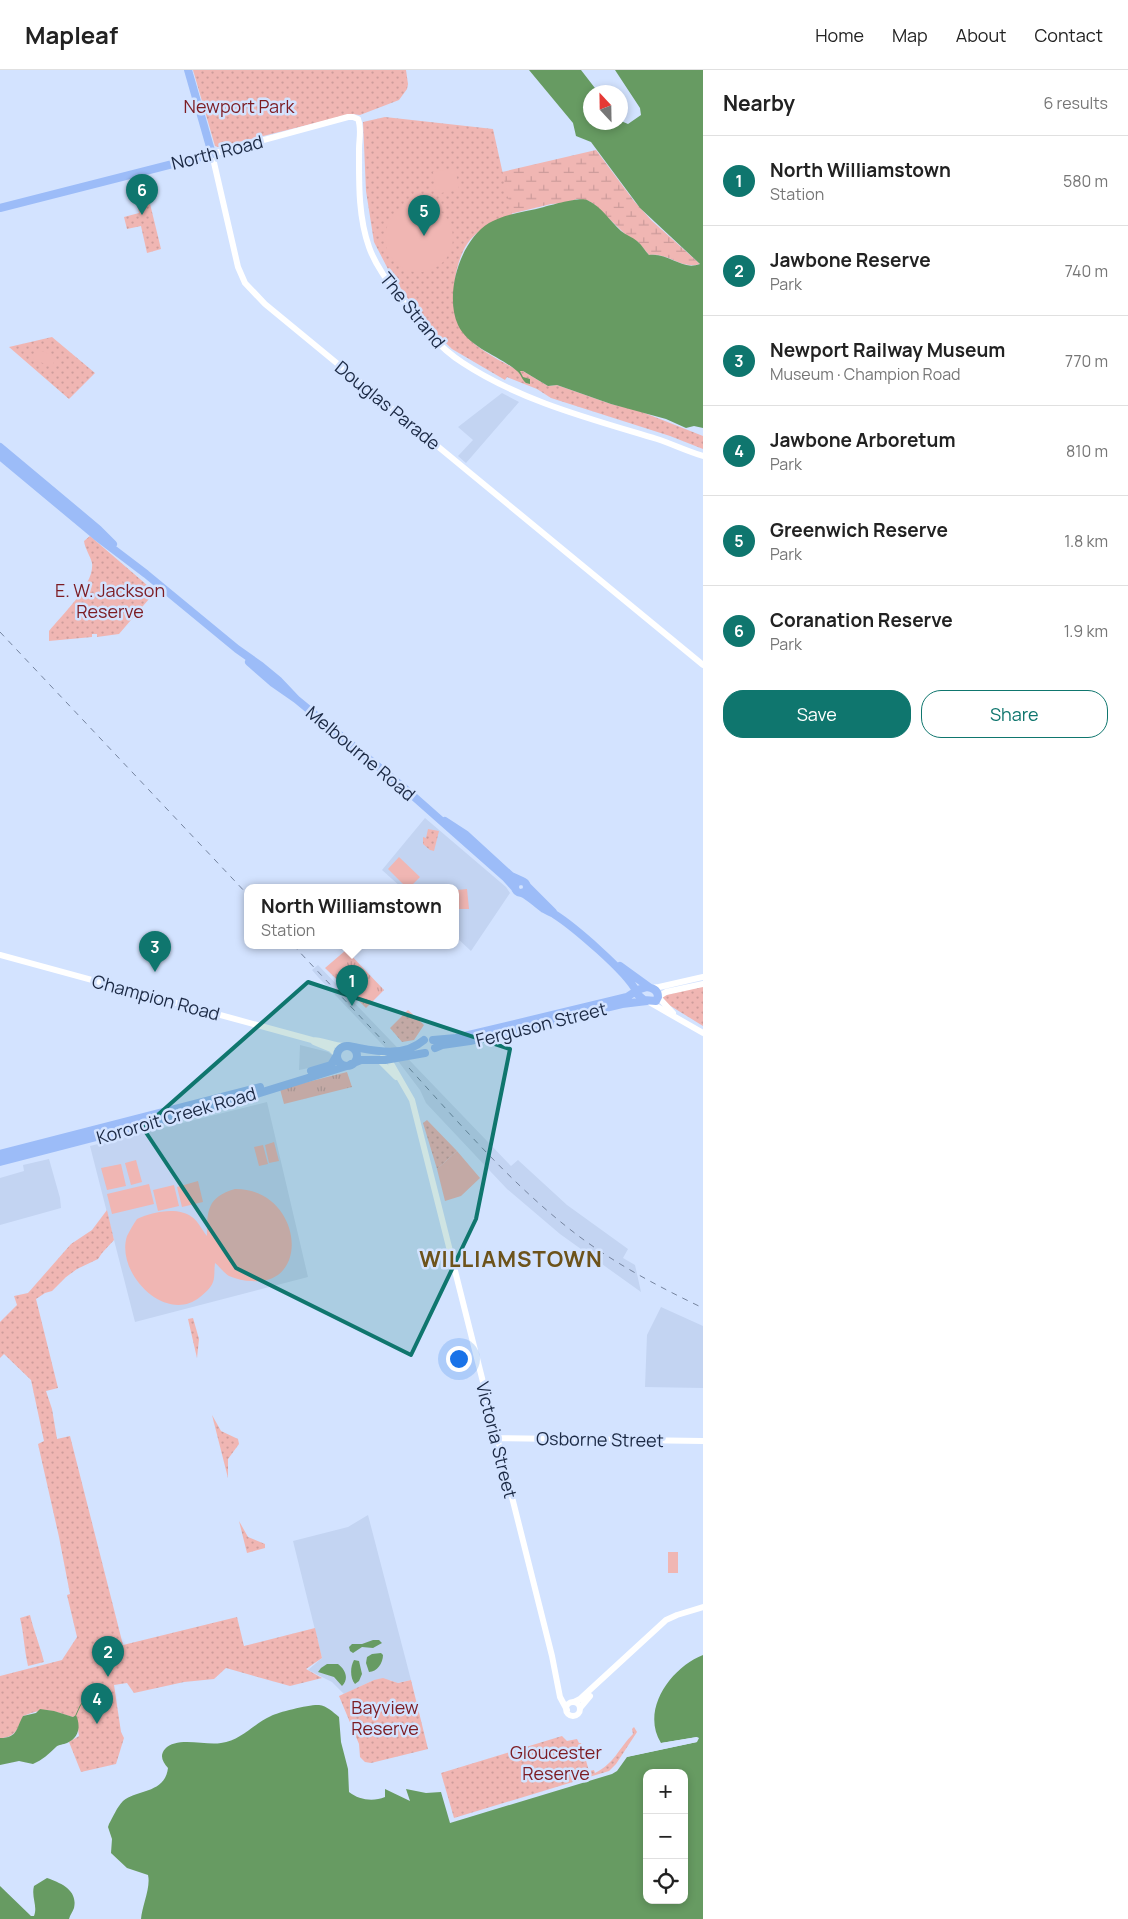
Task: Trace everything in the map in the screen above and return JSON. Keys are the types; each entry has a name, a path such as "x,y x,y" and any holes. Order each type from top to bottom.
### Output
{"main road":[{"name":"Douglas Parade","path":"188,70 212,154"},
{"name":"North Road","path":"0,208 212,154"},
{"name":"Melbourne Road","path":"0,447 122,555 237,649 260,672 296,699 509,875 525,883 549,906 554,914"},
{"name":"Melbourne Road","path":"0,456 89,526"},
{"name":"Melbourne Road","path":"463,837 515,888"},
{"path":"517,883 525,883 526,891 518,892 515,888 517,883"},
{"name":"Melbourne Road","path":"522,893 530,897 544,910 554,914 598,950 656,991 658,997"},
{"name":"Melbourne Road","path":"598,950 630,981 639,997 648,1002"},
{"name":"Ferguson Street","path":"436,1048 444,1045 458,1044 628,998 636,991 650,987"},
{"name":"Ferguson Street","path":"433,1040 456,1038 622,1004 656,1001 658,997"},
{"path":"424,1040 413,1047 380,1056 362,1060 351,1064 342,1064 337,1055 340,1049 347,1046 380,1056 388,1059 430,1053 436,1048 433,1040 429,1038 424,1040"},
{"path":"424,1040 421,1047 425,1053"},
{"path":"347,1046 353,1049 356,1054 355,1060 351,1064"},
{"name":"Kororoit Creek Road","path":"2,1153 229,1099 328,1066 333,1063 337,1055"},
{"name":"Kororoit Creek Road","path":"0,1162 351,1064"},
{"path":"2,1153 16,1158"}],"street":[{"name":"North Road","path":"212,154 350,117 357,121"},
{"name":"The Strand","path":"357,121 361,208 372,257 390,284 428,333 462,363 508,388 547,404 703,456"},
{"name":"Douglas Parade","path":"212,154 238,267 253,293 703,665"},
{"name":"Champion Road","path":"0,955 312,1040 320,1040 336,1046 347,1046"},
{"path":"650,987 659,987 703,977"},
{"path":"677,1018 658,997 666,992 703,984"},
{"path":"648,1002 703,1033"},
{"name":"Champion Road","path":"312,1040 331,1049 337,1055"},
{"name":"Victoria Street","path":"380,1056 412,1100 560,1688 560,1697 567,1710"},
{"name":"Victoria Street","path":"388,1059 399,1080"},
{"name":"Osborne Street","path":"497,1438 703,1441"},
{"path":"584,1696 669,1618 703,1608"},
{"path":"602,1684 568,1705 567,1710 570,1715 575,1716 579,1712 580,1708 602,1684 622,1662"},
{"name":"Victoria Street","path":"560,1688 565,1697 574,1702"},
{"path":"574,1702 580,1708"}],"highlighted area":[{"path":"308,982 510,1049 476,1219 411,1355 236,1268 143,1128"}],"shaded area":[{"path":"529,70 581,70 593,85 583,85 583,130 628,130 628,124 641,115 640,108 628,90 628,85 625,85 615,70 703,70 703,428 694,426 686,428 666,419 611,404 557,385 548,386 520,371 523,377 530,379 530,384 526,383 518,372 469,340 458,325 454,312 454,284 457,269 463,255 479,231 489,223 509,215 572,200 587,200 601,210 621,231 637,241 649,255 657,255 681,264 693,266 700,264 640,208 591,142 576,136 573,123"},
{"path":"502,393 519,402 466,463 458,456 473,440 458,427"},
{"path":"425,818 506,887 510,893 471,951 459,940 459,884 398,884 382,870"},
{"path":"318,965 511,1166 518,1160 567,1205 628,1249 623,1258 635,1265 641,1292 560,1234 507,1189 426,1103 420,1090 398,1061 312,970"},
{"path":"300,1045 328,1052 332,1055 332,1059 329,1064 299,1070"},
{"path":"267,1102 308,1277 135,1322 90,1146"},
{"path":"49,1159 61,1208 0,1225 0,1178 24,1171 23,1165"},
{"path":"661,1307 703,1326 703,1388 645,1387 647,1335"},
{"path":"368,1515 411,1680 397,1683 390,1680 374,1680 344,1694 332,1682 308,1670 322,1658 293,1541 348,1527"},
{"path":"379,1640 382,1643 373,1648 362,1647 353,1653 350,1651 349,1647 352,1644 362,1644"},
{"path":"381,1653 383,1658 381,1664 377,1669 369,1672 366,1663 367,1657 372,1654"},
{"path":"703,1655 703,1919 141,1919 149,1880 148,1875 127,1868 111,1853 112,1839 108,1827 115,1812 123,1801 129,1797 150,1790 162,1782 168,1768 163,1761 162,1754 170,1745 184,1742 221,1743 235,1739 275,1714 302,1707 322,1706 339,1717 341,1742 348,1769 349,1792 371,1800 385,1797 385,1789 410,1801 406,1789 426,1793 441,1792 450,1823 612,1774 617,1771 627,1757 697,1742 697,1737 661,1743 656,1730 654,1717 657,1703 662,1691 680,1669"},
{"path":"354,1660 359,1661 362,1674 359,1681 355,1684 351,1672"},
{"path":"327,1664 338,1664 343,1669 346,1678 342,1686 334,1677 318,1672"},
{"path":"40,1709 73,1717 76,1715 79,1727 74,1738 67,1743 57,1746 45,1757 33,1764 19,1761 0,1765 0,1738 6,1738 13,1734 23,1716 36,1713"},
{"path":"47,1878 58,1882 71,1892 75,1902 69,1919 0,1919 0,1886 31,1916 34,1916 34,1886"}],"green space":[{"name":"Newport Park","path":"193,70 406,70 408,84 407,89 399,100 360,115 352,114 218,147 215,146"},
{"path":"385,117 493,129 512,215 494,222 479,231 464,249 459,261 454,287 454,300 460,325 470,340 490,355 548,386 557,385 611,404 637,410 703,436 703,449 670,436 551,398 537,389 507,377 505,380 452,349 424,322 389,271 374,242 366,191 363,122"},
{"path":"596,150 634,201 652,221 700,264 687,265 663,256 649,255 638,242 626,235 589,201 577,199 566,203 551,204 510,214 502,172"},
{"path":"455,168 459,189 437,194 435,192 433,172"},
{"path":"144,179 161,249 147,253 141,226 127,229 124,217 139,213 132,182"},
{"path":"419,204 432,207 443,214 450,225 453,238 450,251 443,262 432,269 419,272 406,269 395,262 388,251 385,238 388,225 395,214 406,207"},
{"path":"52,337 95,373 69,399 9,347"},
{"path":"37,349 56,357 52,367 33,359"},
{"name":"E. W. Jackson Reserve","path":"90,536 155,592 119,634 97,637 97,634 92,634 92,637 49,641 49,631 83,590 92,571 92,563 84,541"},
{"path":"121,579 129,599 109,607 101,586"},
{"path":"428,829 439,831 434,851 423,844 423,837 426,838"},
{"path":"399,857 420,877 413,884 403,884 388,869"},
{"path":"467,889 469,909 459,909 459,890"},
{"path":"346,950 384,990 366,1008 325,968"},
{"path":"703,986 703,1026 669,1005 662,997 665,995"},
{"path":"408,1010 424,1025 414,1040 402,1042 390,1028"},
{"path":"347,1072 352,1087 284,1104 280,1089"},
{"path":"427,1120 457,1151 437,1169 423,1123"},
{"path":"274,1142 279,1161 269,1163 265,1145"},
{"path":"263,1145 268,1164 259,1166 254,1147"},
{"path":"457,1151 480,1178 461,1196 445,1201 437,1169"},
{"path":"136,1160 142,1182 131,1185 125,1163"},
{"path":"121,1164 126,1186 107,1190 101,1168"},
{"path":"198,1181 203,1202 182,1207 177,1187"},
{"path":"149,1184 154,1204 112,1214 107,1194"},
{"path":"174,1185 179,1206 158,1211 153,1190"},
{"path":"235,1189 257,1193 274,1204 285,1219 291,1236 291,1254 284,1269 271,1278 249,1281 229,1276 215,1263 214,1280 211,1286 200,1297 187,1304 173,1304 159,1300 146,1291 136,1279 129,1265 125,1250 127,1236 137,1219 157,1212 179,1212 194,1219 207,1236 207,1219 210,1206 219,1196"},
{"path":"107,1210 114,1240 98,1259 77,1269 52,1291 36,1299 58,1388 46,1391 52,1409 57,1439 70,1436 123,1645 237,1617 244,1646 315,1628 322,1658 306,1669 322,1678 290,1686 226,1668 214,1679 184,1682 134,1693 127,1683 114,1685 121,1732 124,1738 116,1764 81,1772 69,1742 79,1736 76,1716 73,1717 48,1710 37,1711 23,1716 15,1732 5,1738 0,1738 0,1676 62,1660 77,1637 67,1595 70,1594 59,1537 38,1444 44,1441 31,1380 4,1354 0,1358 0,1322 17,1305 14,1296 28,1293 71,1244 92,1230"},
{"path":"193,1318 199,1339 197,1358 188,1319"},
{"path":"212,1415 221,1431 238,1439 239,1444 228,1459 228,1478"},
{"path":"239,1521 248,1537 265,1544 265,1548 247,1553"},
{"path":"668,1552 678,1552 678,1573 668,1573"},
{"path":"30,1615 44,1662 28,1666 20,1618"},
{"name":"Bayview Reserve","path":"383,1678 398,1683 411,1680 428,1749 371,1763 365,1762 360,1757 359,1744 339,1696 374,1680"},
{"name":"Gloucester Reserve","path":"634,1727 637,1732 616,1764 609,1771 454,1818 441,1773 562,1736 567,1741 577,1739 581,1743 589,1771 594,1770 595,1773 612,1760 633,1734 632,1729"}],"pier":[{"path":"699,1738 697,1742 626,1757 627,1754 696,1739 659,1744 661,1743"}],"waterway":[{"path":"76,1715 92,1689"}],"railway":[{"path":"0,632 244,891"},
{"path":"297,949 385,1043"},
{"path":"409,1068 504,1171 567,1227 632,1271 703,1308"}],"place":[{"name":"Coranation Reserve","path":"142,215"},
{"name":"Greenwich Reserve","path":"424,236"},
{"name":"Newport Railway Museum","path":"155,972"},
{"name":"North Williamstown","path":"352,1006"},
{"name":"Jawbone Reserve","path":"108,1677"},
{"name":"Jawbone Arboretum","path":"97,1724"}],"district":[{"name":"WILLIAMSTOWN","path":"511,1259"}]}
